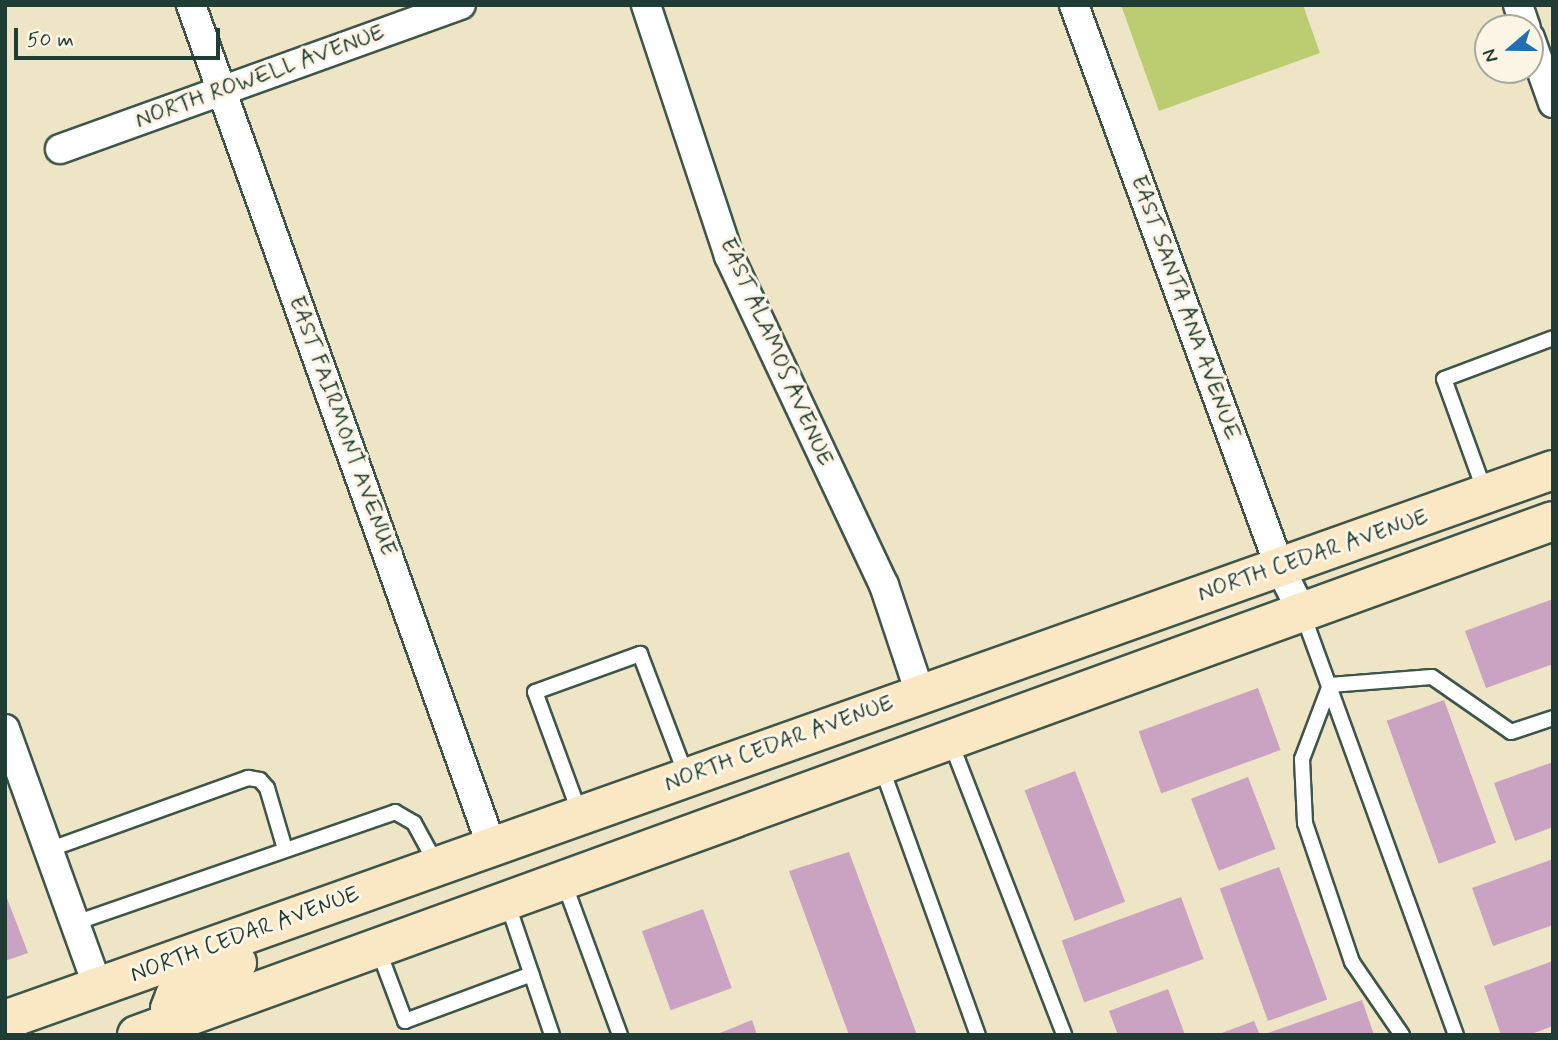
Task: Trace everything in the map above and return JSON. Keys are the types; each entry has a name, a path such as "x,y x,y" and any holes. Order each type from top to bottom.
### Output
{"main road":[{"name":"NORTH CEDAR AVENUE","path":"5,1020 1553,470"},
{"name":"NORTH CEDAR AVENUE","path":"137,1035 175,1028 505,898 950,740 1301,610 1553,522"},
{"path":"505,898 516,867 528,857 568,842 580,816"},
{"path":"378,947 401,909 479,878 487,870 492,847"},
{"path":"175,1028 170,1009 175,996 188,984 273,949 401,879"}],"street":[{"name":"EAST FAIRMONT AVENUE","path":"191,5 492,847"},
{"name":"NORTH ROWELL AVENUE","path":"60,149 461,5"},
{"name":"EAST ALAMOS AVENUE","path":"646,5 729,256 884,585 920,693"},
{"name":"EAST SANTA ANA AVENUE","path":"1074,5 1280,568 1301,610"},
{"path":"1544,78 1553,103"},
{"path":"5,729 98,987"}],"lane":[{"path":"1486,494 1444,379 1553,338"},
{"path":"1301,610 1456,1035"},
{"path":"580,816 535,692 640,654 687,778"},
{"path":"1330,685 1432,677 1511,732 1553,718"},
{"path":"1330,685 1302,759 1305,823 1352,962 1402,1035"},
{"path":"950,740 1064,1035"},
{"path":"880,765 978,1035"},
{"path":"48,849 248,778 260,780 267,788 285,849"},
{"path":"75,923 395,812 414,823 438,867"},
{"path":"563,879 620,1035"},
{"path":"505,898 552,1035"},
{"path":"378,947 405,1021 532,974"}],"green space":[{"path":"1121,5 1303,5 1320,53 1159,111"}],"building":[{"path":"1553,599 1553,664 1486,688 1465,631"},
{"path":"1258,688 1281,750 1161,793 1139,731"},
{"path":"1444,700 1496,843 1439,864 1387,721"},
{"path":"1553,762 1553,827 1515,841 1494,783"},
{"path":"1075,771 1125,902 1075,921 1025,790"},
{"path":"1248,777 1276,849 1219,871 1191,799"},
{"path":"849,852 917,1035 849,1035 789,871"},
{"path":"1553,859 1553,925 1493,946 1472,888"},
{"path":"1279,867 1327,999 1268,1021 1220,889"},
{"path":"5,893 28,953 5,961"},
{"path":"1181,897 1204,959 1084,1002 1062,940"},
{"path":"703,909 732,988 671,1010 642,931"},
{"path":"1553,961 1553,1026 1529,1035 1501,1035 1484,986"},
{"path":"1168,989 1185,1035 1118,1035 1109,1011"},
{"path":"1362,1000 1374,1035 1265,1035 1265,1034"},
{"path":"752,1020 757,1035 715,1035"},
{"path":"1254,1021 1260,1035 1219,1035 1219,1034"}]}
